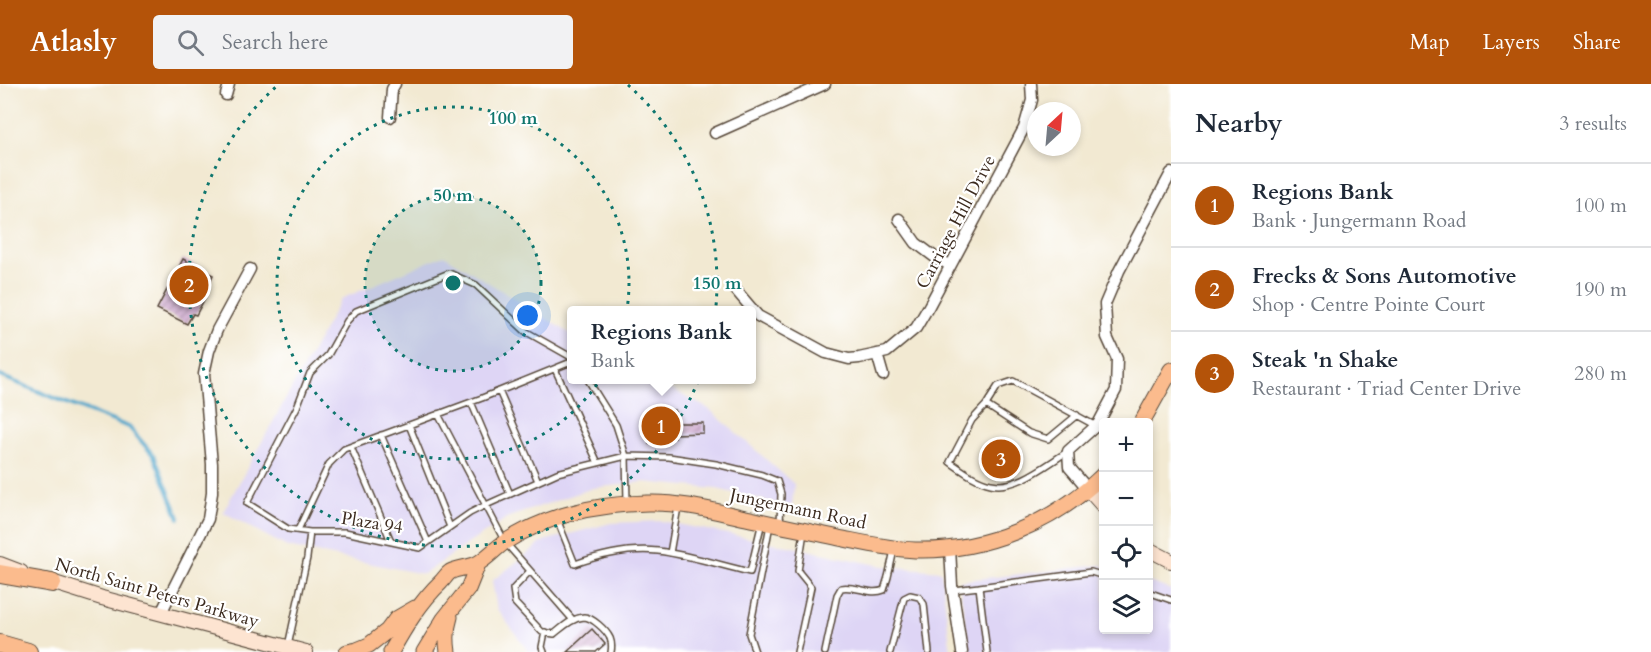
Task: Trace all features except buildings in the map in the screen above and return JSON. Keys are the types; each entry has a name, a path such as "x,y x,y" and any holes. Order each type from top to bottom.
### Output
{"highway":[{"path":"0,574 52,583"},
{"path":"0,644 28,652"}],"main road":[{"path":"1145,418 1171,370"},
{"name":"Jungermann Road","path":"392,652 421,605 450,572 478,564 505,542 533,527 580,511 627,504 678,505 894,548 916,550 950,548 992,540 1034,524 1088,489 1099,479"},
{"path":"1088,489 1099,501"},
{"path":"1153,551 1171,561"},
{"name":"North Saint Peters Parkway","path":"0,564 52,583 306,652"},
{"name":"Jungermann Road","path":"424,652 453,607 468,589 478,564"},
{"path":"347,652 369,645 387,631 396,619 421,605"},
{"path":"448,652 446,627 453,607"}],"street":[{"path":"390,117 394,84"},
{"path":"715,133 825,84"},
{"name":"Carriage Hill Drive","path":"756,314 826,353 849,359 887,352 916,328 1024,128 1032,100 1031,84"},
{"path":"1088,489 1069,467 1068,451 1096,426 1116,390 1117,359 1107,337 1105,304 1119,271 1171,173"},
{"path":"898,219 916,243 950,266"},
{"path":"161,613 208,519 212,474 204,374 208,351 217,330 250,269"},
{"name":"Carriage Hill Drive","path":"735,289 749,306"},
{"path":"877,354 883,375"},
{"path":"950,548 953,591 962,652"}],"lane":[{"name":"Plaza 94","path":"428,542 420,548 345,532 310,532 288,529 247,503 297,407 310,373 328,355 347,321 356,310 449,273 476,285 525,331 567,355"},
{"path":"298,530 329,464 344,449 567,364"},
{"path":"555,369 598,463"},
{"path":"1068,451 1015,483 992,485 971,476 950,462 972,420 986,405 998,386 1013,381 1096,426"},
{"path":"590,384 616,425 626,456 627,504"},
{"path":"499,391 538,481"},
{"path":"471,402 510,494"},
{"path":"986,405 1029,433 1048,439 1077,415"},
{"path":"438,414 505,542 573,620"},
{"path":"409,425 450,527"},
{"path":"381,435 428,542 470,513 538,481 557,473 626,456 669,457 716,464 762,475 777,481 781,494 750,572 656,551 593,557 575,564 556,518"},
{"path":"351,447 391,541"},
{"path":"670,553 678,505"},
{"path":"755,652 749,634 771,524"},
{"path":"797,652 811,587 798,571 804,531"},
{"path":"288,648 307,558 310,532"},
{"path":"825,652 837,595 841,588 847,587 877,593 884,590 894,548"},
{"path":"530,571 513,589 516,603 542,632 554,634 573,620 586,617 593,620 609,635 610,651"},
{"path":"953,591 1091,572 1099,574"},
{"path":"980,587 987,652"},
{"path":"1153,593 1171,600"},
{"path":"890,652 904,598 910,595 919,597 924,604 929,652"},
{"path":"544,652 542,647 545,632"}],"shaded area":[{"path":"444,255 567,332 567,384 662,384 709,409 794,484 792,507 717,489 645,482 593,488 509,517 424,574 287,547 223,512 341,299"},
{"path":"662,521 882,566 941,571 951,652 529,652 497,609 492,581 544,541 611,523"},
{"path":"1099,565 1099,634 1153,634 1153,583 1171,590 1171,652 970,652 959,581"}],"waterway":[{"path":"0,376 129,427 154,456 179,518"}],"place":[{"name":"Frecks & Sons Automotive","path":"189,285"},
{"name":"Regions Bank","path":"661,426"},
{"name":"Steak 'n Shake","path":"1001,459"}]}
